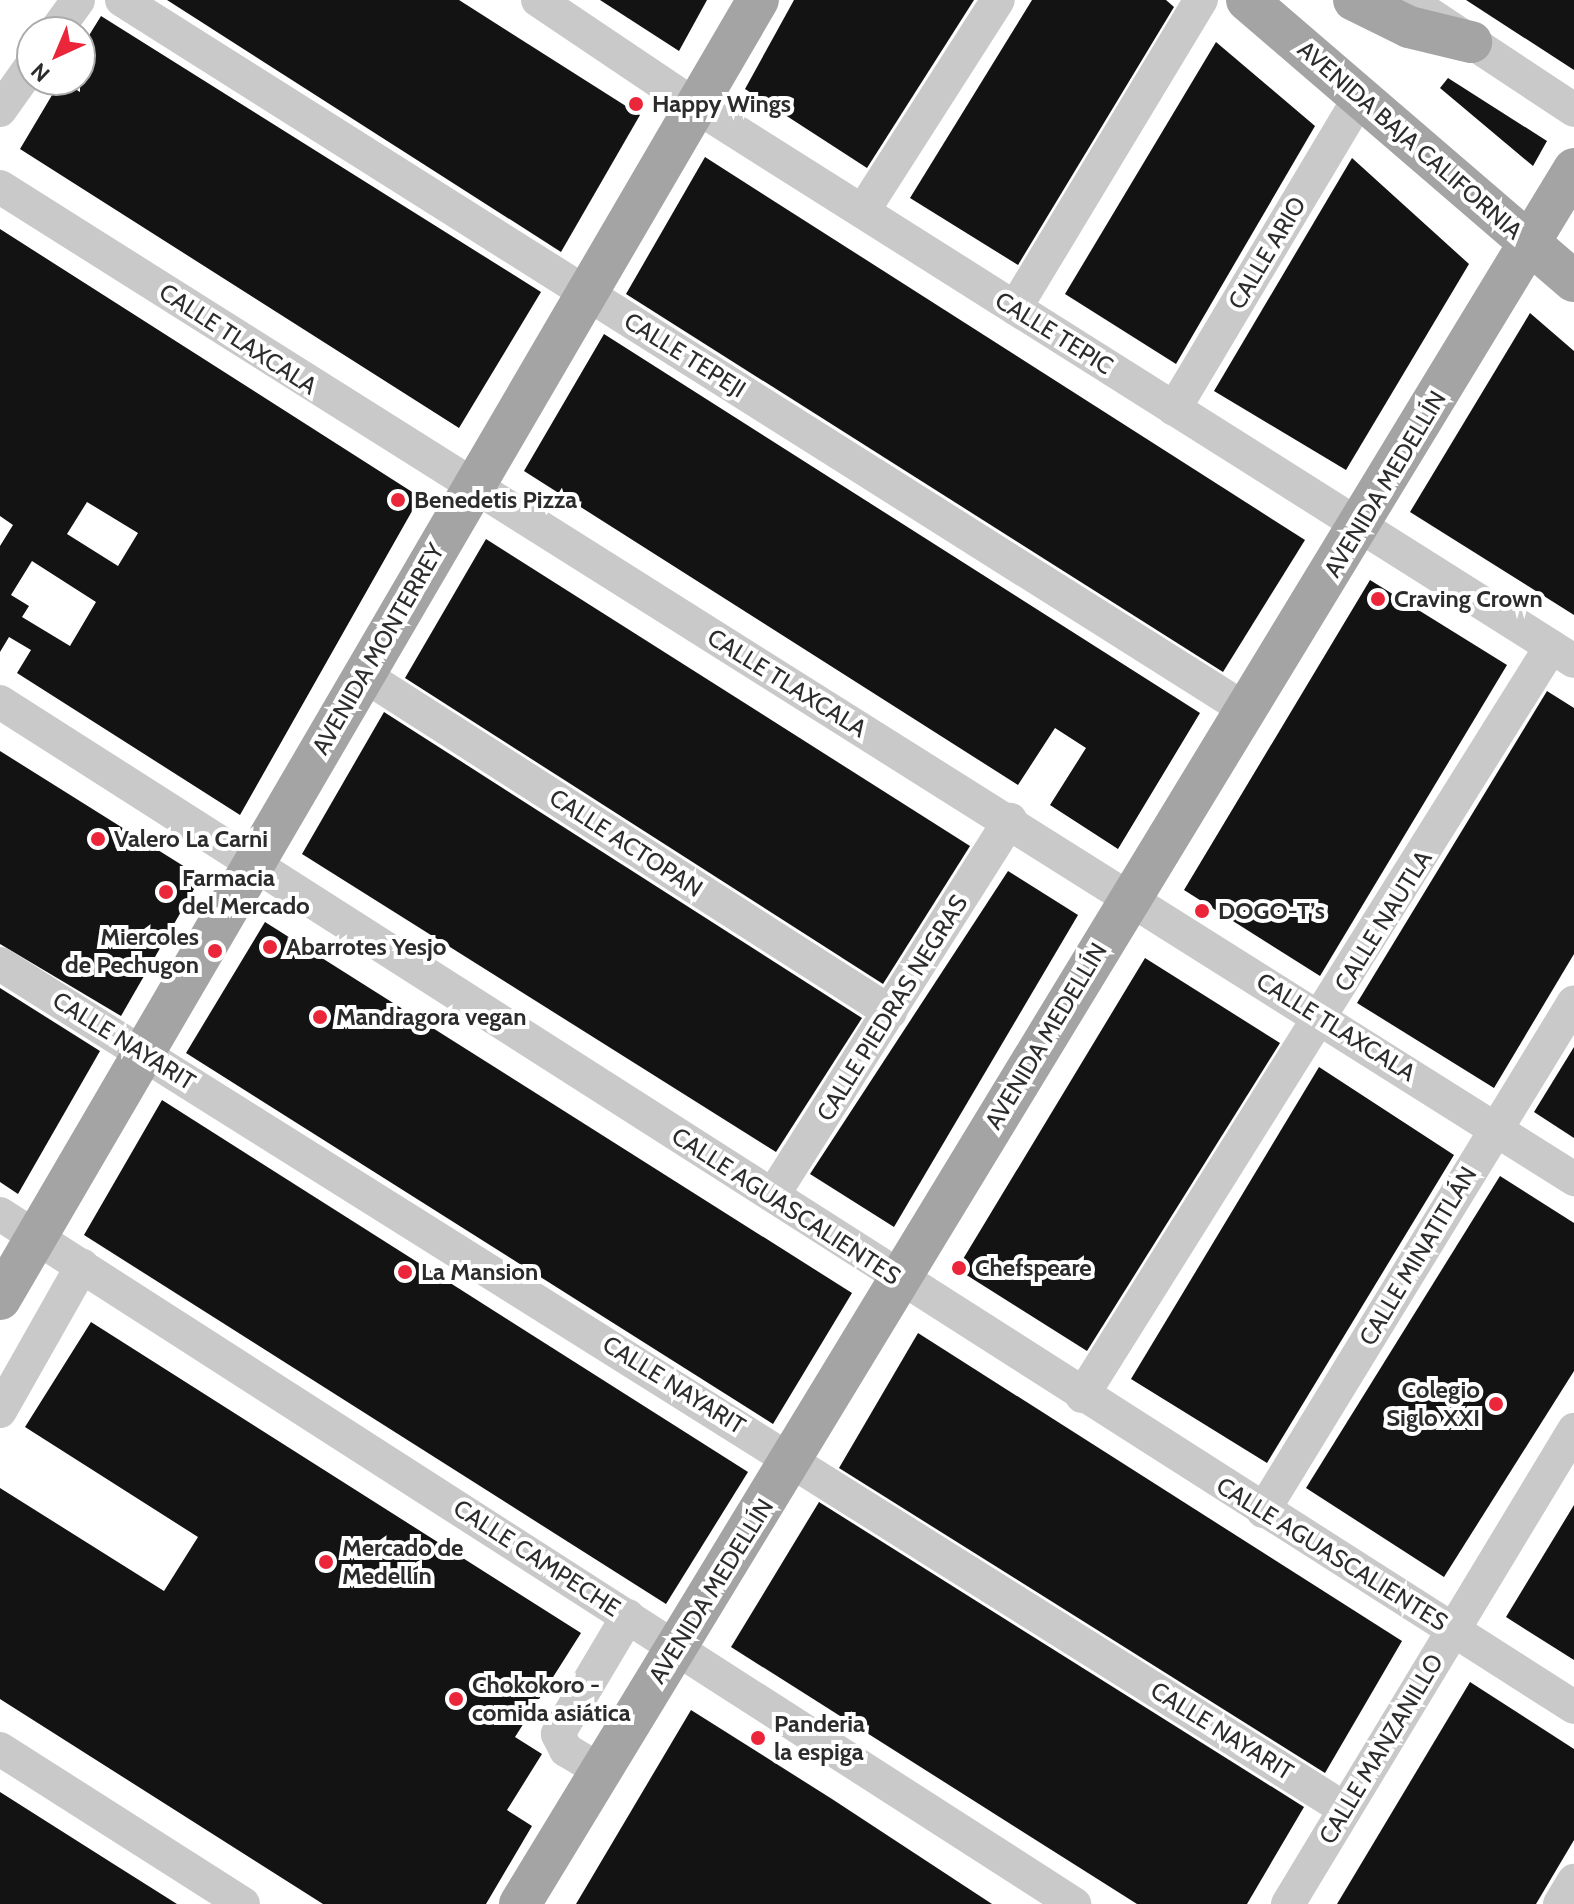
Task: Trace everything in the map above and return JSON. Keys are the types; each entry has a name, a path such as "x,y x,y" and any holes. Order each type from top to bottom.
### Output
{"main road":[{"name":"AVENIDA MONTERREY","path":"0,1299 362,674 473,489 584,290 697,107 758,0"},
{"name":"AVENIDA BAJA CALIFORNIA","path":"1247,0 1574,281"},
{"path":"1354,0 1409,27 1471,42"},
{"name":"AVENIDA MEDELLÍN","path":"520,1904 792,1459 898,1279 1361,525 1574,169"}],"street":[{"name":"CALLE TEPEJI","path":"122,0 1248,711"},
{"name":"CALLE TEPIC","path":"538,0 697,107 1563,654"},
{"path":"863,211 998,0"},
{"path":"1015,308 1201,0"},
{"path":"1408,0 1574,110"},
{"path":"0,110 16,88"},
{"name":"CALLE ARIO","path":"1174,409 1360,97"},
{"name":"CALLE TLAXCALA","path":"0,187 473,489 1010,820 1574,1179"},
{"name":"CALLE NAUTLA","path":"1082,1396 1322,1019 1563,654"},
{"name":"CALLE ACTOPAN","path":"362,674 890,1012"},
{"name":"CALLE AGUASCALIENTES","path":"0,702 773,1195 898,1279 1574,1707"},
{"name":"CALLE PIEDRAS NEGRAS","path":"773,1195 1010,820"},
{"name":"CALLE NAYARIT","path":"0,964 1345,1809"},
{"name":"CALLE MINATITLÁN","path":"1263,1511 1574,1002"},
{"name":"CALLE CAMPECHE","path":"0,1214 1074,1904"},
{"path":"0,1411 82,1266"},
{"name":"CALLE MANZANILLO","path":"1288,1904 1574,1430"},
{"path":"601,1771 566,1750 558,1734 628,1616"},
{"path":"0,1749 243,1904"},
{"path":"1560,1904 1574,1881"}],"building":[{"path":"167,0 459,0 640,115 561,252"},
{"path":"600,0 707,0 679,51"},
{"path":"794,0 974,0 867,168 745,89"},
{"path":"1032,0 1166,0 1174,7 1018,265 910,198"},
{"path":"1466,0 1574,0 1574,70"},
{"path":"101,16 541,292 459,428 20,149 51,96 96,96 96,24"},
{"path":"1216,42 1315,126 1176,364 1065,294"},
{"path":"1448,78 1547,141 1533,166 1440,88"},
{"path":"705,157 1305,540 1223,672 626,294"},
{"path":"1352,158 1469,264 1346,470 1214,391"},
{"path":"0,229 420,497 240,815 17,673 31,650 9,637 0,652 0,546 13,525 0,516","holes":["87,502 138,533 118,566 67,534","32,561 96,602 70,646 22,617 29,606 11,595"]},
{"path":"1530,313 1574,351 1574,615 1410,512"},
{"path":"604,334 1200,713 1118,849 1050,805 1086,748 1055,728 1018,785 524,471"},
{"path":"486,539 970,846 883,984 405,678"},
{"path":"1370,580 1507,665 1320,976 1184,890"},
{"path":"1547,691 1574,708 1574,954 1494,1088 1357,1003"},
{"path":"384,712 862,1018 776,1152 302,854"},
{"path":"0,751 201,877 121,1016 0,944"},
{"path":"1008,871 1078,915 894,1227 810,1174"},
{"path":"265,922 852,1293 773,1424 186,1053"},
{"path":"1145,958 1280,1043 1087,1351 957,1269"},
{"path":"0,988 100,1051 18,1194 0,1182"},
{"path":"1574,1047 1574,1138 1534,1112"},
{"path":"1319,1067 1454,1155 1267,1463 1131,1379"},
{"path":"162,1100 748,1472 666,1604 84,1235"},
{"path":"1500,1176 1574,1223 1574,1371 1444,1577 1306,1488"},
{"path":"91,1322 581,1633 515,1737 542,1754 507,1810 532,1826 486,1904 323,1904 0,1699 0,1488 164,1591 198,1537 25,1427"},
{"path":"918,1333 1402,1641 1325,1773 839,1468"},
{"path":"819,1502 1304,1807 1247,1904 1137,1904 731,1647"},
{"path":"1574,1505 1574,1660 1506,1617"},
{"path":"1470,1682 1574,1749 1574,1840 1536,1904 1337,1904"},
{"path":"691,1710 832,1799 992,1904 576,1904"},
{"path":"0,1792 112,1863 177,1904 0,1904"}],"place":[{"name":"Happy Wings","path":"636,104"},
{"name":"Benedetis Pizza","path":"398,500"},
{"name":"Craving Crown","path":"1378,599"},
{"name":"Valero La Carni","path":"98,839"},
{"name":"Farmacia del Mercado","path":"166,892"},
{"name":"DOGO-T’s","path":"1202,911"},
{"name":"Abarrotes Yesjo","path":"270,947"},
{"name":"Miercoles de Pechugon","path":"215,951"},
{"name":"Mandragora vegan","path":"320,1017"},
{"name":"Chefspeare","path":"959,1268"},
{"name":"La Mansion","path":"405,1272"},
{"name":"Colegio Siglo XXI","path":"1496,1404"},
{"name":"Mercado de Medellín","path":"326,1562"},
{"name":"Chokokoro - comida asiática","path":"456,1699"},
{"name":"Panderia la espiga","path":"758,1738"}]}
